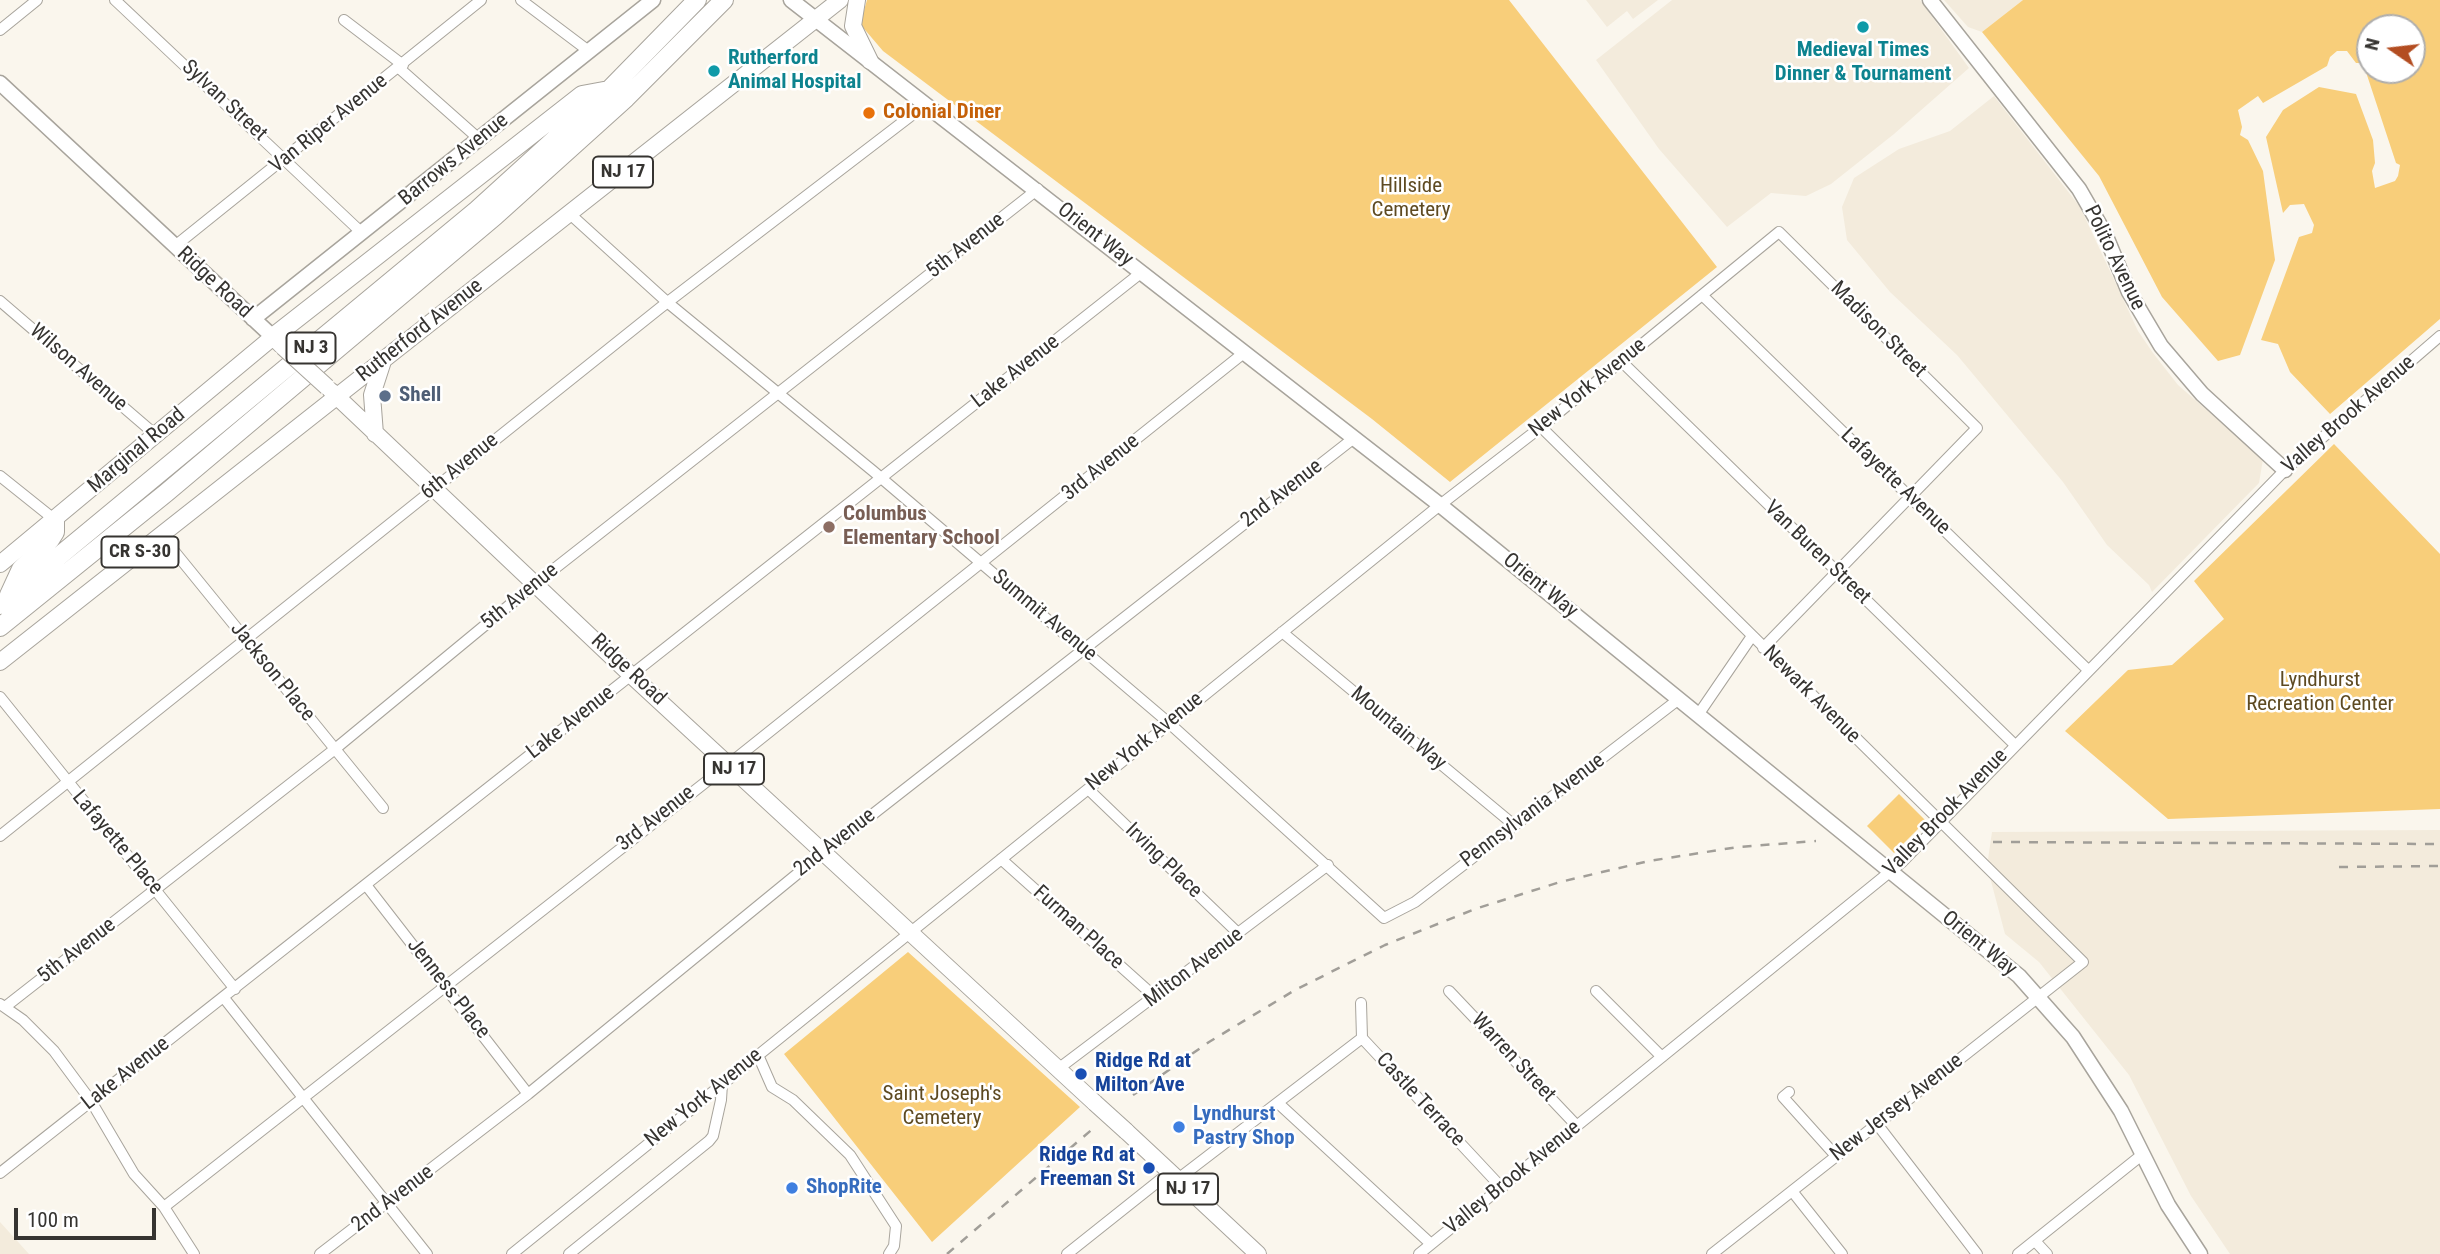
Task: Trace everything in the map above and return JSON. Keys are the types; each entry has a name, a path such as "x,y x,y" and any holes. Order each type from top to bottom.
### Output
{"highway":[{"name":"NJ 3","path":"4,602 477,210 609,90 697,0"},
{"name":"NJ 3","path":"0,627 157,501 526,190 626,98 723,0"},
{"path":"278,342 481,171 582,95 609,90"},
{"path":"4,602 21,569 55,532 55,520"}],"main road":[{"name":"Rutherford Avenue","path":"0,662 161,535 332,392 384,359 841,0"},
{"path":"857,0 853,26 870,61"},
{"name":"Ridge Road","path":"278,342 631,675 1126,1131 1250,1252"},
{"name":"Marginal Road","path":"0,564 278,342"},
{"path":"375,434 372,395 384,359"}],"street":[{"path":"0,30 37,0"},
{"name":"Sylvan Street","path":"115,0 286,158 362,233"},
{"name":"Van Riper Avenue","path":"175,246 481,0"},
{"path":"521,0 590,52"},
{"name":"Barrows Avenue","path":"253,319 653,0"},
{"name":"Orient Way","path":"791,0 1038,189 1440,505 2039,996 2073,1037 2121,1111 2168,1205 2200,1254"},
{"name":"Polito Avenue","path":"1930,0 2079,188 2105,234 2129,292 2161,346 2202,394 2285,470"},
{"path":"344,20 401,66 479,139"},
{"name":"Ridge Road","path":"0,83 278,342"},
{"name":"6th Avenue","path":"0,836 247,641 667,302 925,105"},
{"name":"5th Avenue","path":"3,1006 335,749 535,584 1038,189"},
{"name":"Summit Avenue","path":"570,214 667,302 881,478 1169,723 1384,918"},
{"name":"New York Avenue","path":"512,1254 1440,505 1541,427 1779,232"},
{"name":"Madison Street","path":"1779,232 1977,429 1911,498"},
{"name":"Lake Avenue","path":"0,1173 1142,272"},
{"name":"Lafayette Avenue","path":"1702,295 2088,670"},
{"name":"Wilson Avenue","path":"0,301 157,436"},
{"name":"Valley Brook Avenue","path":"1419,1254 1891,872 2285,470 2440,336"},
{"name":"3rd Avenue","path":"164,1207 728,764 1245,352"},
{"name":"Van Buren Street","path":"1621,361 2014,744"},
{"name":"Newark Avenue","path":"1541,427 2083,962"},
{"name":"2nd Avenue","path":"320,1254 528,1094 824,852 1085,651 1354,438"},
{"path":"0,476 55,520"},
{"path":"1763,648 1911,498"},
{"name":"Jackson Place","path":"161,535 383,808"},
{"name":"Mountain Way","path":"1282,632 1514,825"},
{"path":"1698,715 1752,636"},
{"name":"Lafayette Place","path":"0,697 235,989"},
{"name":"Pennsylvania Avenue","path":"1384,918 1415,902 1679,699"},
{"name":"Irving Place","path":"1088,789 1239,934"},
{"name":"Furman Place","path":"1001,859 1155,997"},
{"name":"Milton Avenue","path":"1058,1069 1328,865"},
{"name":"Jenness Place","path":"366,885 528,1094"},
{"name":"New Jersey Avenue","path":"1712,1254 2083,962"},
{"path":"1596,990 1662,1057"},
{"name":"Warren Street","path":"1450,991 1577,1126"},
{"path":"224,998 301,1099 388,1203 426,1254"},
{"name":"Castle Terrace","path":"1361,1003 1362,1038 1502,1188"},
{"path":"3,1006 39,1035 91,1101 134,1174 164,1207 194,1254"},
{"path":"1067,1254 1278,1103 1362,1038"},
{"path":"758,1055 772,1087 793,1100 842,1146 876,1194 896,1226 894,1246 889,1254"},
{"path":"569,1254 709,1141 713,1136 722,1084"},
{"path":"1789,1092 1783,1097 1836,1156"},
{"path":"1278,1103 1432,1244"},
{"path":"1877,1124 1978,1254"},
{"path":"2018,1254 2143,1154"},
{"path":"1792,1191 1842,1254"},
{"path":"2035,1241 2046,1254"}],"shaded area":[{"path":"1586,0 1658,0 1633,19 1627,11 1607,27"},
{"path":"1672,0 1920,0 1969,68 1894,134 1831,184 1806,196 1771,193 1727,227 1659,149 1596,60"},
{"path":"1944,0 2023,0 1982,32 1968,27"},
{"path":"1994,96 2080,207 2138,331 2153,353 2178,385 2263,459 2259,483 2152,592 2149,585 2107,545 2063,482 1957,355 1890,292 1847,240 1842,207 1854,178 1899,149 1950,131"},
{"path":"2440,830 2440,1254 2230,1254 2191,1196 2129,1075 2039,962 2005,934 1987,866 1992,832"},
{"path":"0,1222 29,1254 0,1254"}],"green space":[{"name":"Hillside Cemetery","path":"867,0 1509,0 1717,267 1450,482 1372,419 883,51 860,24"},
{"path":"2023,0 2440,0 2440,319 2330,414 2290,372 2278,344 2261,340 2299,237 2312,233 2314,225 2304,204 2290,205 2283,213 2266,137 2283,110 2319,87 2356,94 2373,140 2375,163 2372,171 2375,188 2395,181 2400,165 2396,163 2370,84 2426,84 2426,14 2356,14 2356,63 2347,51 2337,51 2330,57 2327,66 2263,103 2258,96 2238,110 2242,127 2240,135 2248,140 2263,171 2275,260 2240,355 2218,361 2162,297 2099,176 1982,32"},
{"name":"Lyndhurst Recreation Center","path":"2334,444 2440,554 2440,809 2168,819 2065,731 2128,670 2172,665 2224,619 2194,581"},
{"path":"1899,794 1926,821 1894,853 1867,826"},
{"name":"Saint Joseph's Cemetery","path":"908,952 1080,1107 932,1242 784,1054"}],"railway":[{"path":"1133,1095 1209,1042 1295,990 1385,945 1475,909 1560,882 1649,861 1738,847 1816,841"},
{"path":"1993,842 2440,844"},
{"path":"2339,867 2440,866"},
{"path":"947,1254 1096,1126"}],"place":[{"name":"Medieval Times Dinner & Tournament","path":"1863,27"},
{"name":"Rutherford Animal Hospital","path":"714,71"},
{"name":"Colonial Diner","path":"869,113"},
{"name":"Shell","path":"385,396"},
{"name":"Columbus Elementary School","path":"829,527"},
{"name":"Ridge Rd at Milton Ave","path":"1081,1074"},
{"name":"Lyndhurst Pastry Shop","path":"1179,1127"},
{"name":"Ridge Rd at Freeman St","path":"1149,1168"},
{"name":"ShopRite","path":"792,1188"}]}
